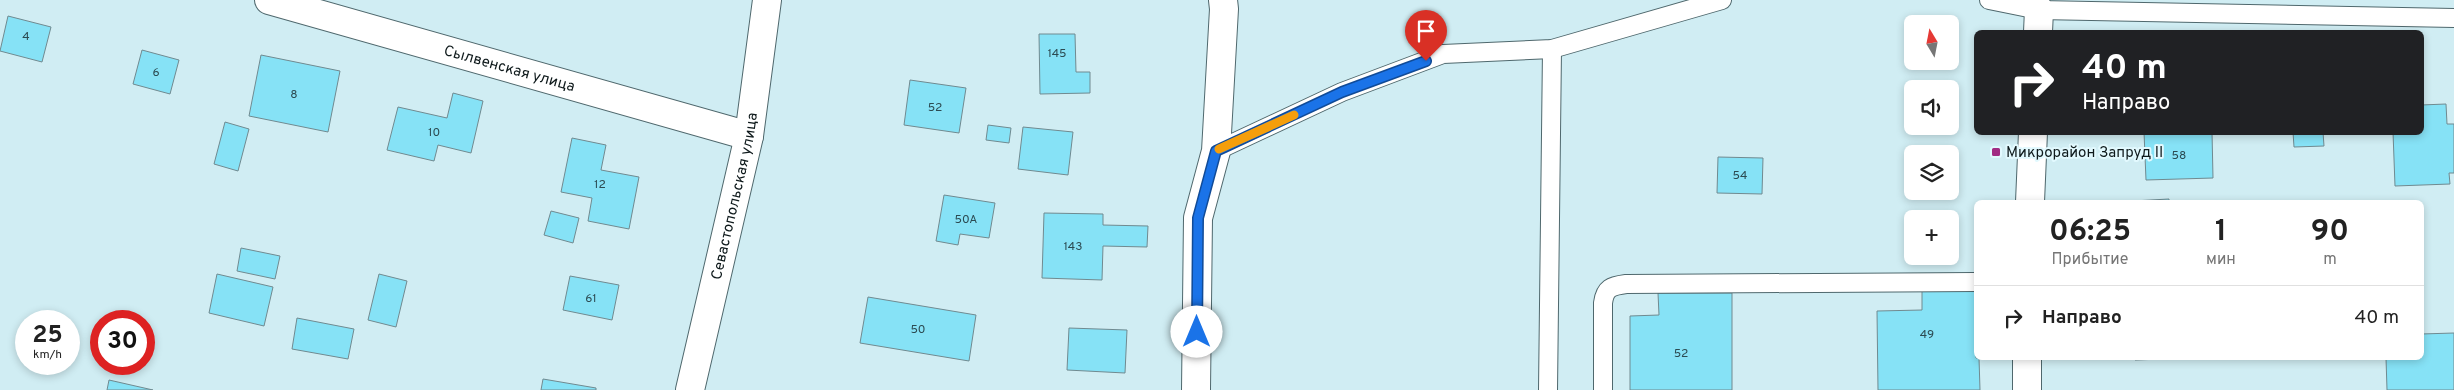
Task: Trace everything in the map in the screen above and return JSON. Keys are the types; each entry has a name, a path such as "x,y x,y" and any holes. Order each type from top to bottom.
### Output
{"street":[{"name":"Сылвенская улица","path":"269,0 749,136"},
{"name":"Севастопольская улица","path":"690,390 749,136 767,0"},
{"path":"1196,390 1198,218 1216,151 1223,0"},
{"path":"2030,200 2033,135"},
{"path":"2027,360 2027,390"}],"lane":[{"path":"1216,151 1342,92 1443,54 1552,49 1722,0"},
{"path":"1989,0 2038,21 2454,18"},
{"path":"1548,390 1552,49"},
{"path":"1603,390 1603,303 1604,293 1610,286 1626,284 1974,282"}],"building":[{"path":"8,16 51,27 42,62 0,51"},
{"path":"1039,34 1075,34 1076,72 1090,72 1090,93 1040,94"},
{"path":"142,50 179,60 170,94 133,84"},
{"path":"261,55 340,71 328,132 249,116"},
{"path":"910,80 966,88 959,133 904,125"},
{"path":"453,93 483,101 471,153 438,145 434,161 387,150 398,107 447,118"},
{"path":"2446,104 2447,124 2454,124 2454,173 2449,173 2450,184 2395,186 2393,135 2424,135 2424,105"},
{"path":"225,122 249,129 238,171 214,164"},
{"path":"988,125 1011,128 1009,143 986,140"},
{"path":"1023,127 1073,132 1068,175 1018,169"},
{"path":"2144,135 2212,135 2213,178 2146,180"},
{"path":"2293,135 2323,135 2324,146 2294,147"},
{"path":"572,138 606,145 601,170 639,177 629,229 588,221 592,198 561,192"},
{"path":"1718,157 1763,158 1762,194 1717,193"},
{"path":"944,195 995,203 989,238 960,234 958,245 936,241"},
{"path":"551,211 579,218 573,243 544,235"},
{"path":"1044,213 1103,214 1103,225 1148,226 1147,247 1103,246 1102,280 1042,278"},
{"path":"241,248 280,256 275,279 237,271"},
{"path":"217,274 273,287 264,326 209,313"},
{"path":"379,274 407,281 396,327 368,320"},
{"path":"570,276 619,285 612,320 563,310"},
{"path":"1974,288 1974,360 1979,360 1980,390 1878,390 1877,311 1922,310 1922,289"},
{"path":"1658,293 1732,293 1732,390 1630,390 1630,316 1659,315"},
{"path":"868,297 976,315 969,361 860,343"},
{"path":"297,318 354,329 348,359 292,349"},
{"path":"1069,328 1127,330 1125,373 1067,370"},
{"path":"2454,333 2454,390 2387,390 2386,360 2424,360 2424,334"},
{"path":"543,379 596,388 596,390 541,390"},
{"path":"109,380 153,390 107,390"}],"slow traffic":[{"path":"1219,149 1294,115"}],"place":[{"name":"Микрорайон Запруд II","path":"1996,152"}],"route":[{"path":"1197,332 1198,218 1216,151 1342,92 1426,61"}]}
